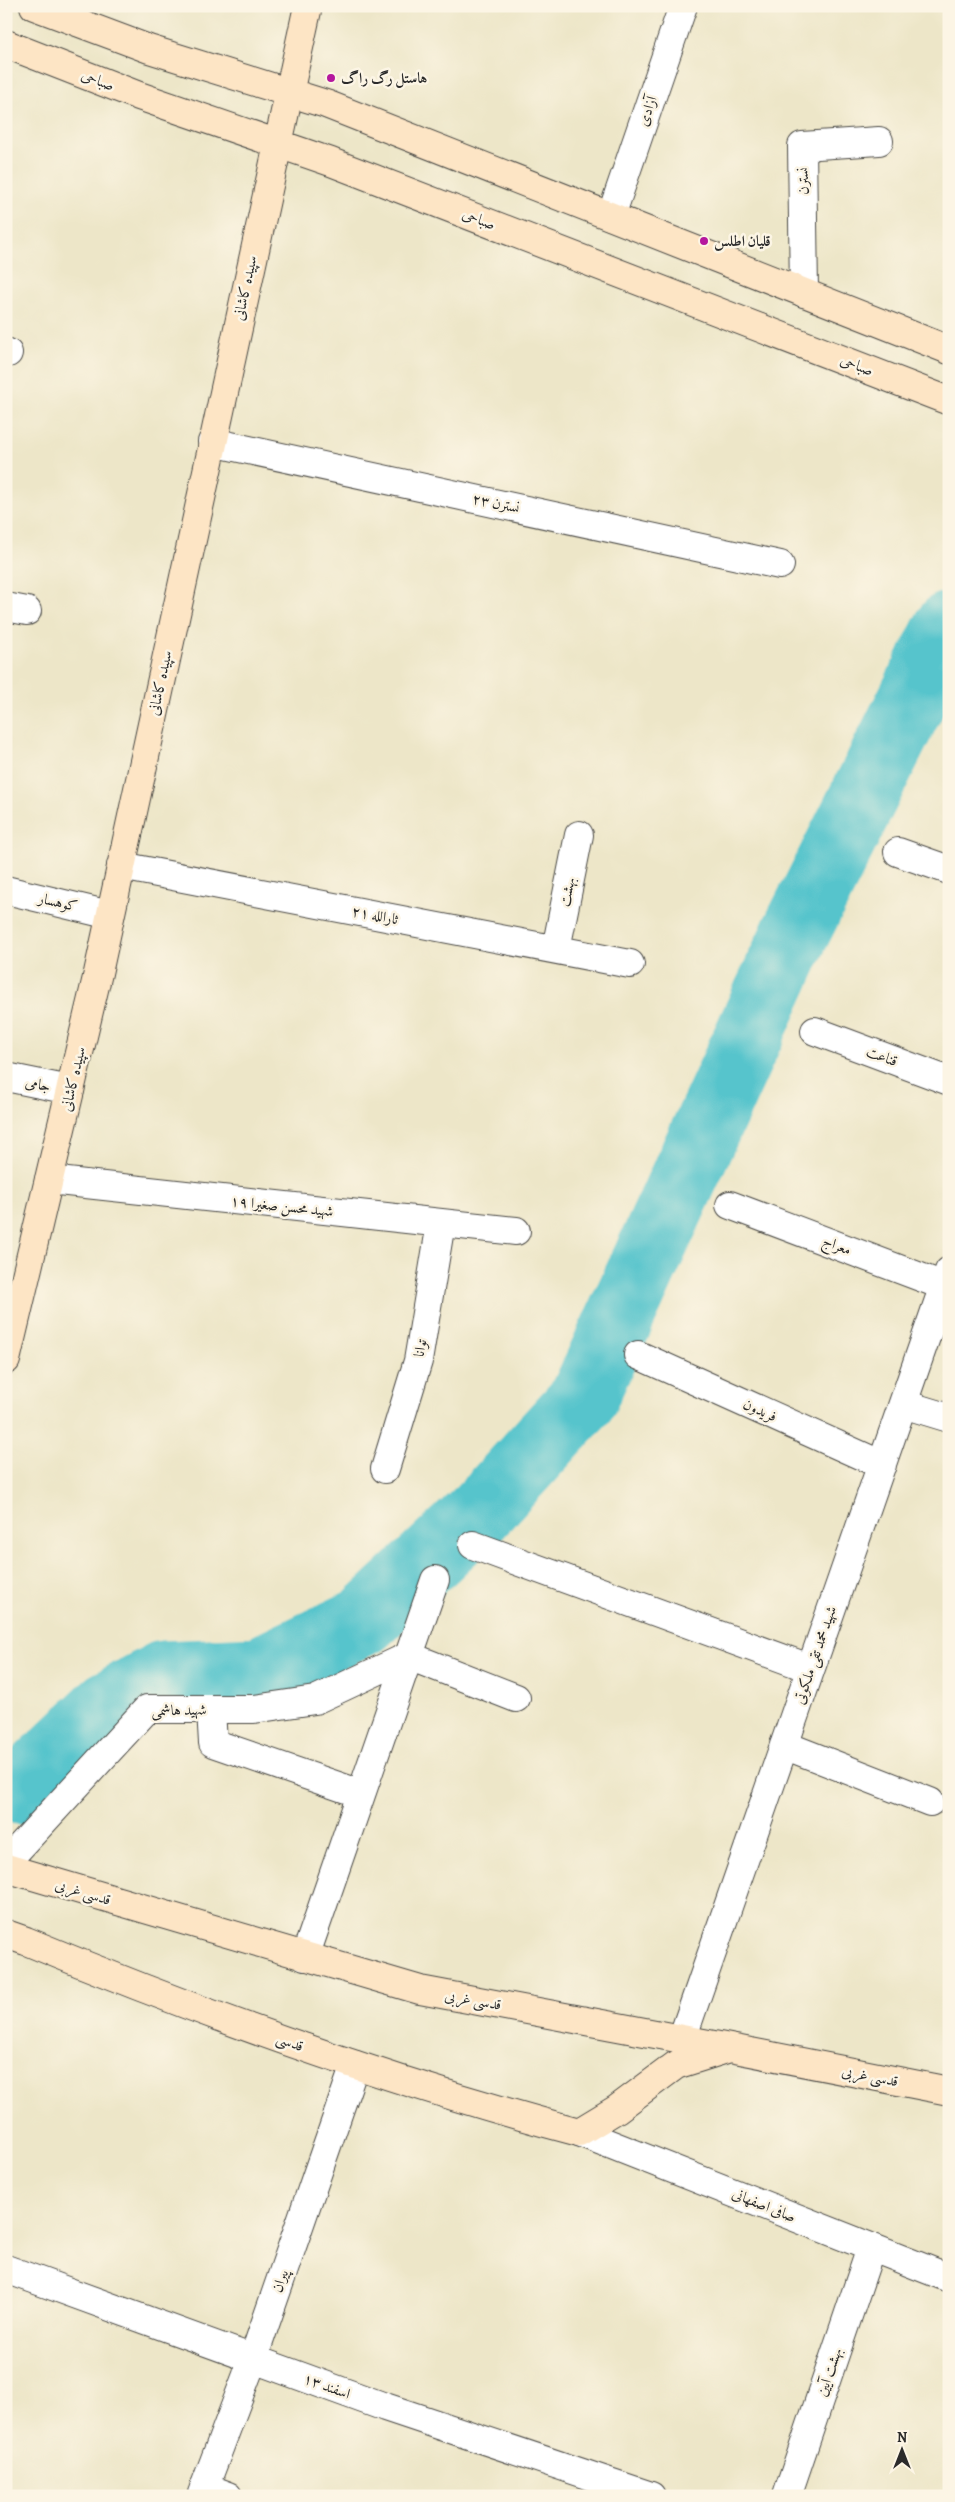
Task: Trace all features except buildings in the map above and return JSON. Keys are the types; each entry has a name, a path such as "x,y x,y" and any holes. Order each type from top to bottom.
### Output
{"street":[{"path":"34,6 149,49 326,104 949,350"},
{"name":"سپیده کاشانی","path":"6,1360 121,866 308,6"},
{"name":"آزادی","path":"611,216 683,6"},
{"name":"صباحی","path":"6,44 138,96 331,162 949,401"},
{"name":"نسترن","path":"804,293 802,146 879,141"},
{"name":"نسترن ۲۳","path":"212,442 780,565"},
{"name":"بهشت","path":"556,949 579,835"},
{"path":"898,852 949,870"},
{"name":"ثارالله ۲۱","path":"121,866 630,964"},
{"name":"کوهسار","path":"6,890 110,915"},
{"name":"قناعت","path":"815,1031 949,1081"},
{"name":"جامی","path":"6,1077 70,1090"},
{"name":"شهید محسن صغیرا ۱۹","path":"48,1180 516,1231"},
{"name":"معراج","path":"730,1205 946,1278"},
{"name":"توانا","path":"385,1469 418,1361 441,1223"},
{"name":"شهید محمد تقی ملکوتی","path":"682,2039 946,1278"},
{"name":"فریدون","path":"638,1355 882,1465"},
{"path":"903,1404 949,1418"},
{"path":"473,1546 810,1668"},
{"path":"304,1957 435,1580"},
{"path":"408,1656 516,1698"},
{"name":"شهید هاشمی","path":"6,1862 147,1709 254,1709 315,1700 408,1656"},
{"path":"211,1710 213,1743 361,1794"},
{"path":"784,1745 930,1802"},
{"name":"قدسی غربی","path":"6,1868 420,1990 949,2091"},
{"name":"قدسی","path":"6,1934 26,1940 152,1993 355,2066 512,2114 579,2132"},
{"path":"579,2132 616,2109 676,2065 730,2048"},
{"name":"پیران","path":"211,2493 253,2358 355,2066"},
{"name":"صافی اصفهانی","path":"579,2132 949,2278"},
{"name":"بهشت آیین","path":"787,2496 871,2248"},
{"name":"اسفند ۱۳","path":"6,2269 385,2407 651,2496"}],"waterway":[{"path":"20,1790 108,1705 163,1675 259,1671 364,1621 481,1511 583,1399 795,934 949,626"}],"place":[{"name":"هاستل رگ راگ","path":"331,78"},
{"name":"قلیان اطلس","path":"704,241"}]}
